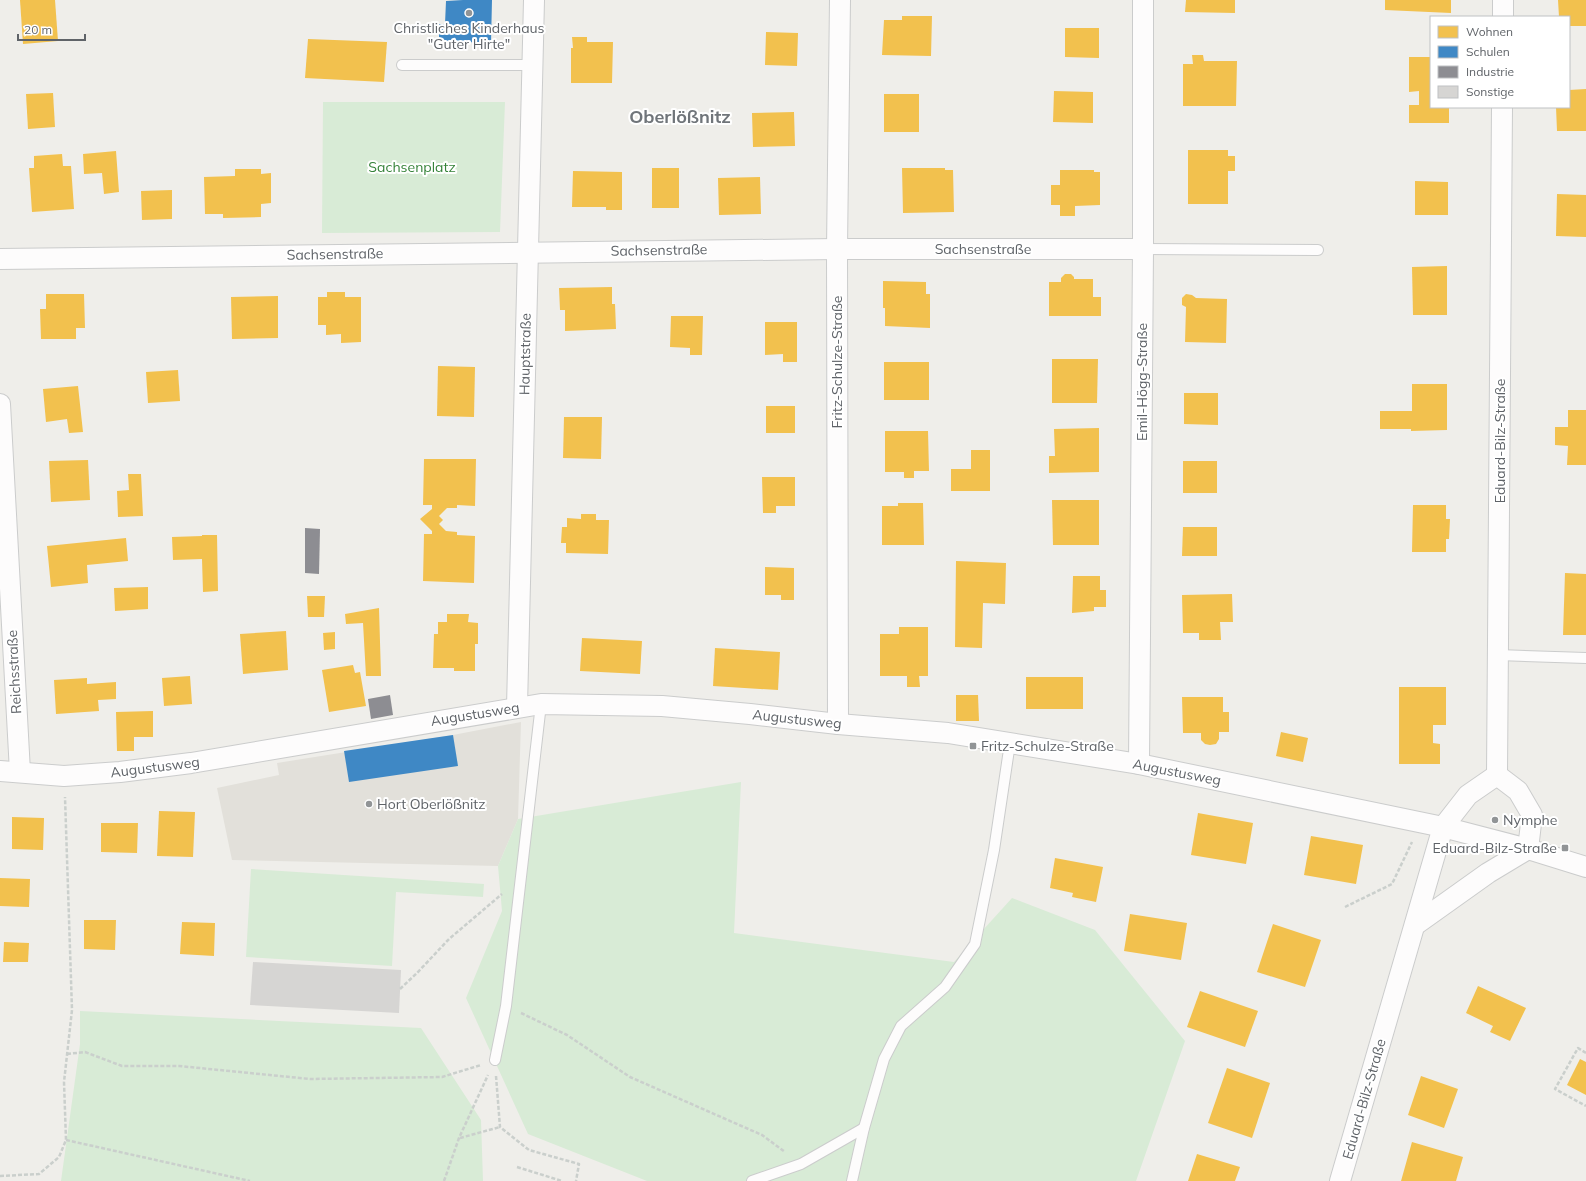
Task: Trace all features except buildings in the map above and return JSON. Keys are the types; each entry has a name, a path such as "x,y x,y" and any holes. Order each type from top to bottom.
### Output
{"street":[{"name":"Hauptstraße","path":"517,707 534,0"},
{"name":"Fritz-Schulze-Straße","path":"838,724 837,248 840,0"},
{"name":"Emil-Högg-Straße","path":"1139,764 1143,249 1143,0"},
{"path":"1503,0 1503,16"},
{"name":"Eduard-Bilz-Straße","path":"1497,775 1502,108"},
{"name":"Sachsenstraße","path":"0,259 837,248 1143,249"},
{"name":"Reichsstraße","path":"0,404 20,772"},
{"name":"Augustusweg","path":"0,771 64,776 120,772 190,763 541,704 662,706 838,724 948,733 1139,764 1443,827 1528,849 1586,868"},
{"path":"1415,925 1488,873 1528,849 1532,815 1518,791 1497,775 1468,795 1443,827"},
{"name":"Eduard-Bilz-Straße","path":"1340,1181 1443,827"}],"lane":[{"path":"402,65 532,65"},
{"name":"Sachsenstraße","path":"1143,249 1318,250"},
{"path":"1498,655 1586,658"},
{"path":"495,1060 506,1006 541,704"},
{"path":"852,1181 864,1128 884,1060 901,1026 945,987 975,944 994,850 1010,743"},
{"path":"752,1181 801,1164 864,1128"}],"path":[{"path":"0,1176 40,1174 59,1157 66,1140 64,1082 72,1010 64,776"},
{"path":"1345,907 1392,884 1424,823"},
{"path":"400,989 449,939 522,877"},
{"path":"506,1006 567,1035 630,1077 762,1135 801,1164"},
{"path":"1586,1053 1578,1048 1555,1089 1586,1106"},
{"path":"67,1054 85,1052 122,1066 179,1066 310,1079 442,1078 495,1060"},
{"path":"495,1060 500,1127 529,1150 579,1164 576,1181"},
{"path":"444,1181 460,1138 495,1060"},
{"path":"460,1138 500,1127"},
{"path":"66,1140 250,1181"},
{"path":"517,1167 562,1181"}],"shaded area":[{"name":"Hort Oberlößnitz","path":"521,722 518,819 498,866 232,860 217,788 279,775 277,763 453,735"}],"green space":[{"name":"Sachsenplatz","path":"323,102 505,102 500,232 322,233"},
{"path":"741,782 734,933 954,962 1012,898 1095,930 1185,1041 1136,1181 647,1181 528,1134 466,998 502,911 498,866 518,819"},
{"path":"251,869 484,884 483,897 396,892 392,966 246,957"},
{"path":"80,1011 421,1028 481,1120 483,1181 61,1181 80,1044"}],"place":[{"name":"Christliches Kinderhaus \"Guter Hirte\"","path":"469,13"},
{"name":"Fritz-Schulze-Straße","path":"973,746"},
{"name":"Hort Oberlößnitz","path":"369,804"},
{"name":"Nymphe","path":"1495,820"},
{"name":"Eduard-Bilz-Straße","path":"1565,848"}],"district":[{"name":"Oberlößnitz","path":"680,116"}]}
